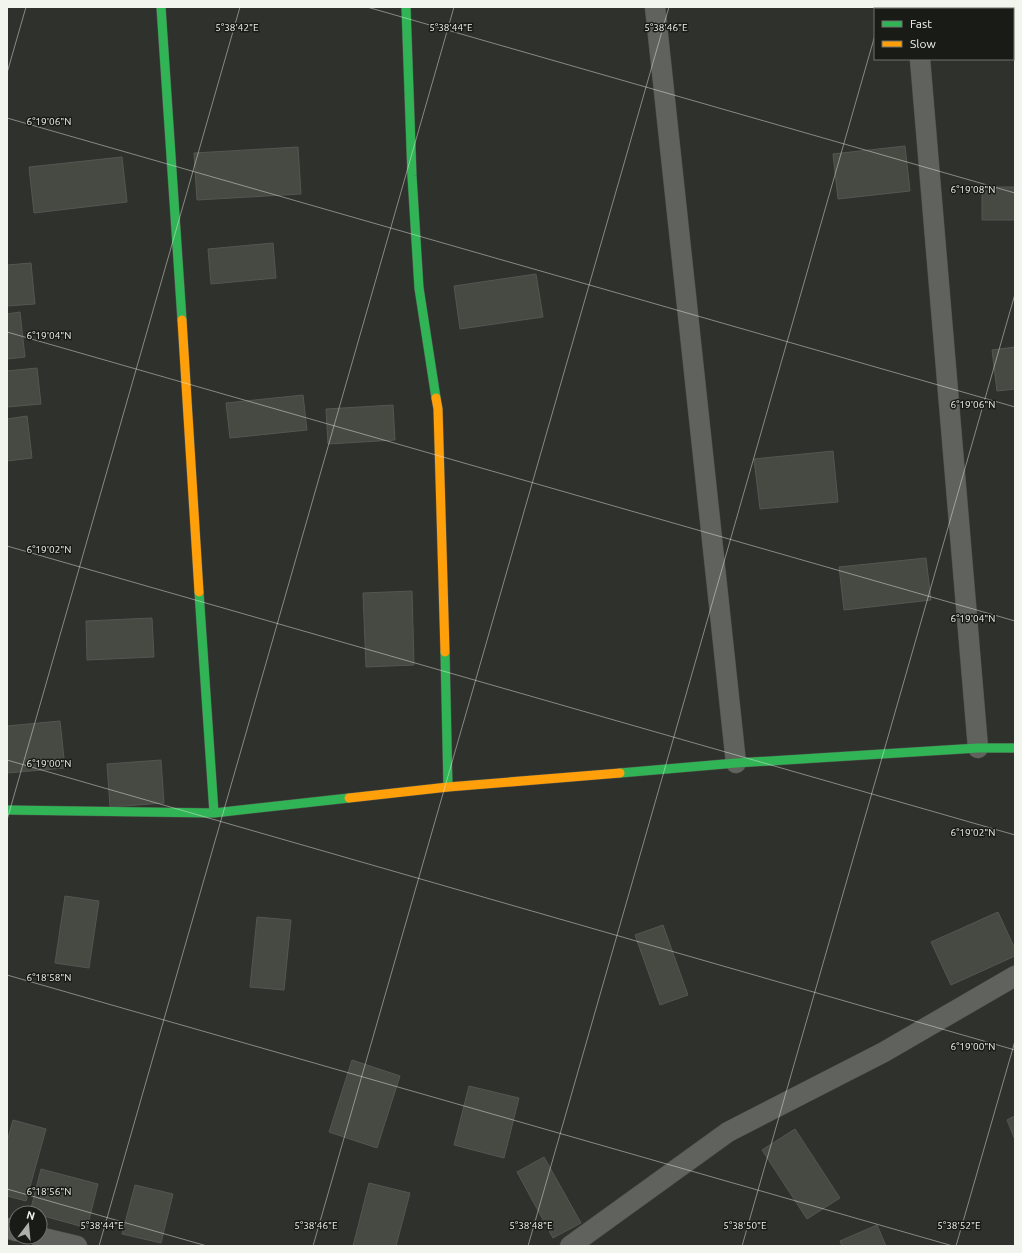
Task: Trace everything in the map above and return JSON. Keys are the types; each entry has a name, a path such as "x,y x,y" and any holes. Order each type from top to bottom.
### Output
{"street":[{"path":"161,7 214,813"},
{"path":"406,7 412,176 420,288 438,409 444,583 448,787"},
{"path":"655,7 736,763"},
{"path":"920,60 978,748"},
{"path":"7,810 214,813 448,787 736,763 978,748 1015,748"},
{"path":"570,1246 728,1132 884,1052 1015,976"},
{"path":"48,1240 65,1245"}],"building":[{"path":"1015,7 1015,28 1014,8 968,8"},
{"path":"905,146 910,191 838,199 833,154"},
{"path":"298,147 301,194 197,200 194,153"},
{"path":"122,157 127,202 34,213 29,167"},
{"path":"982,187 1015,187 1015,220 982,220"},
{"path":"273,243 276,278 211,284 208,249"},
{"path":"31,263 35,304 7,306 7,265"},
{"path":"536,274 543,317 460,329 454,286"},
{"path":"20,312 25,357 7,359 7,314"},
{"path":"1015,347 1015,389 997,391 992,350"},
{"path":"37,368 41,404 7,407 7,371"},
{"path":"303,395 307,430 230,438 226,403"},
{"path":"393,405 395,440 328,444 326,409"},
{"path":"27,416 32,458 7,461 7,419"},
{"path":"833,451 838,502 760,509 754,459"},
{"path":"926,558 931,600 844,610 839,567"},
{"path":"412,591 414,665 366,667 363,593"},
{"path":"152,618 154,657 87,660 86,621"},
{"path":"60,721 65,768 7,773 7,726"},
{"path":"161,760 164,803 110,807 107,764"},
{"path":"65,896 99,901 89,968 55,963"},
{"path":"998,912 1015,949 1015,956 951,985 931,942"},
{"path":"257,917 291,920 284,990 250,987"},
{"path":"663,925 688,995 660,1005 635,935"},
{"path":"352,1060 400,1076 377,1148 329,1132"},
{"path":"469,1086 519,1098 504,1158 454,1145"},
{"path":"1015,1116 1015,1140 1007,1120"},
{"path":"13,1120 46,1129 26,1201 7,1196 7,1142"},
{"path":"795,1129 840,1198 807,1219 762,1150"},
{"path":"544,1157 581,1223 553,1238 517,1172"},
{"path":"41,1169 98,1184 87,1228 48,1217 48,1205 32,1205"},
{"path":"369,1183 410,1193 396,1246 353,1246"},
{"path":"135,1185 173,1194 161,1243 122,1234"},
{"path":"877,1225 886,1246 842,1246 840,1241"}],"traffic: fast":[{"path":"161,7 182,320"},
{"path":"406,7 412,176 419,288 436,398"},
{"path":"199,592 214,813"},
{"path":"445,652 448,787"},
{"path":"620,773 736,763 978,748 1015,748"},
{"path":"7,810 214,813 349,798"}],"traffic: slow":[{"path":"182,320 199,592"},
{"path":"436,398 438,409 445,652"},
{"path":"349,798 448,787 620,773"}]}
